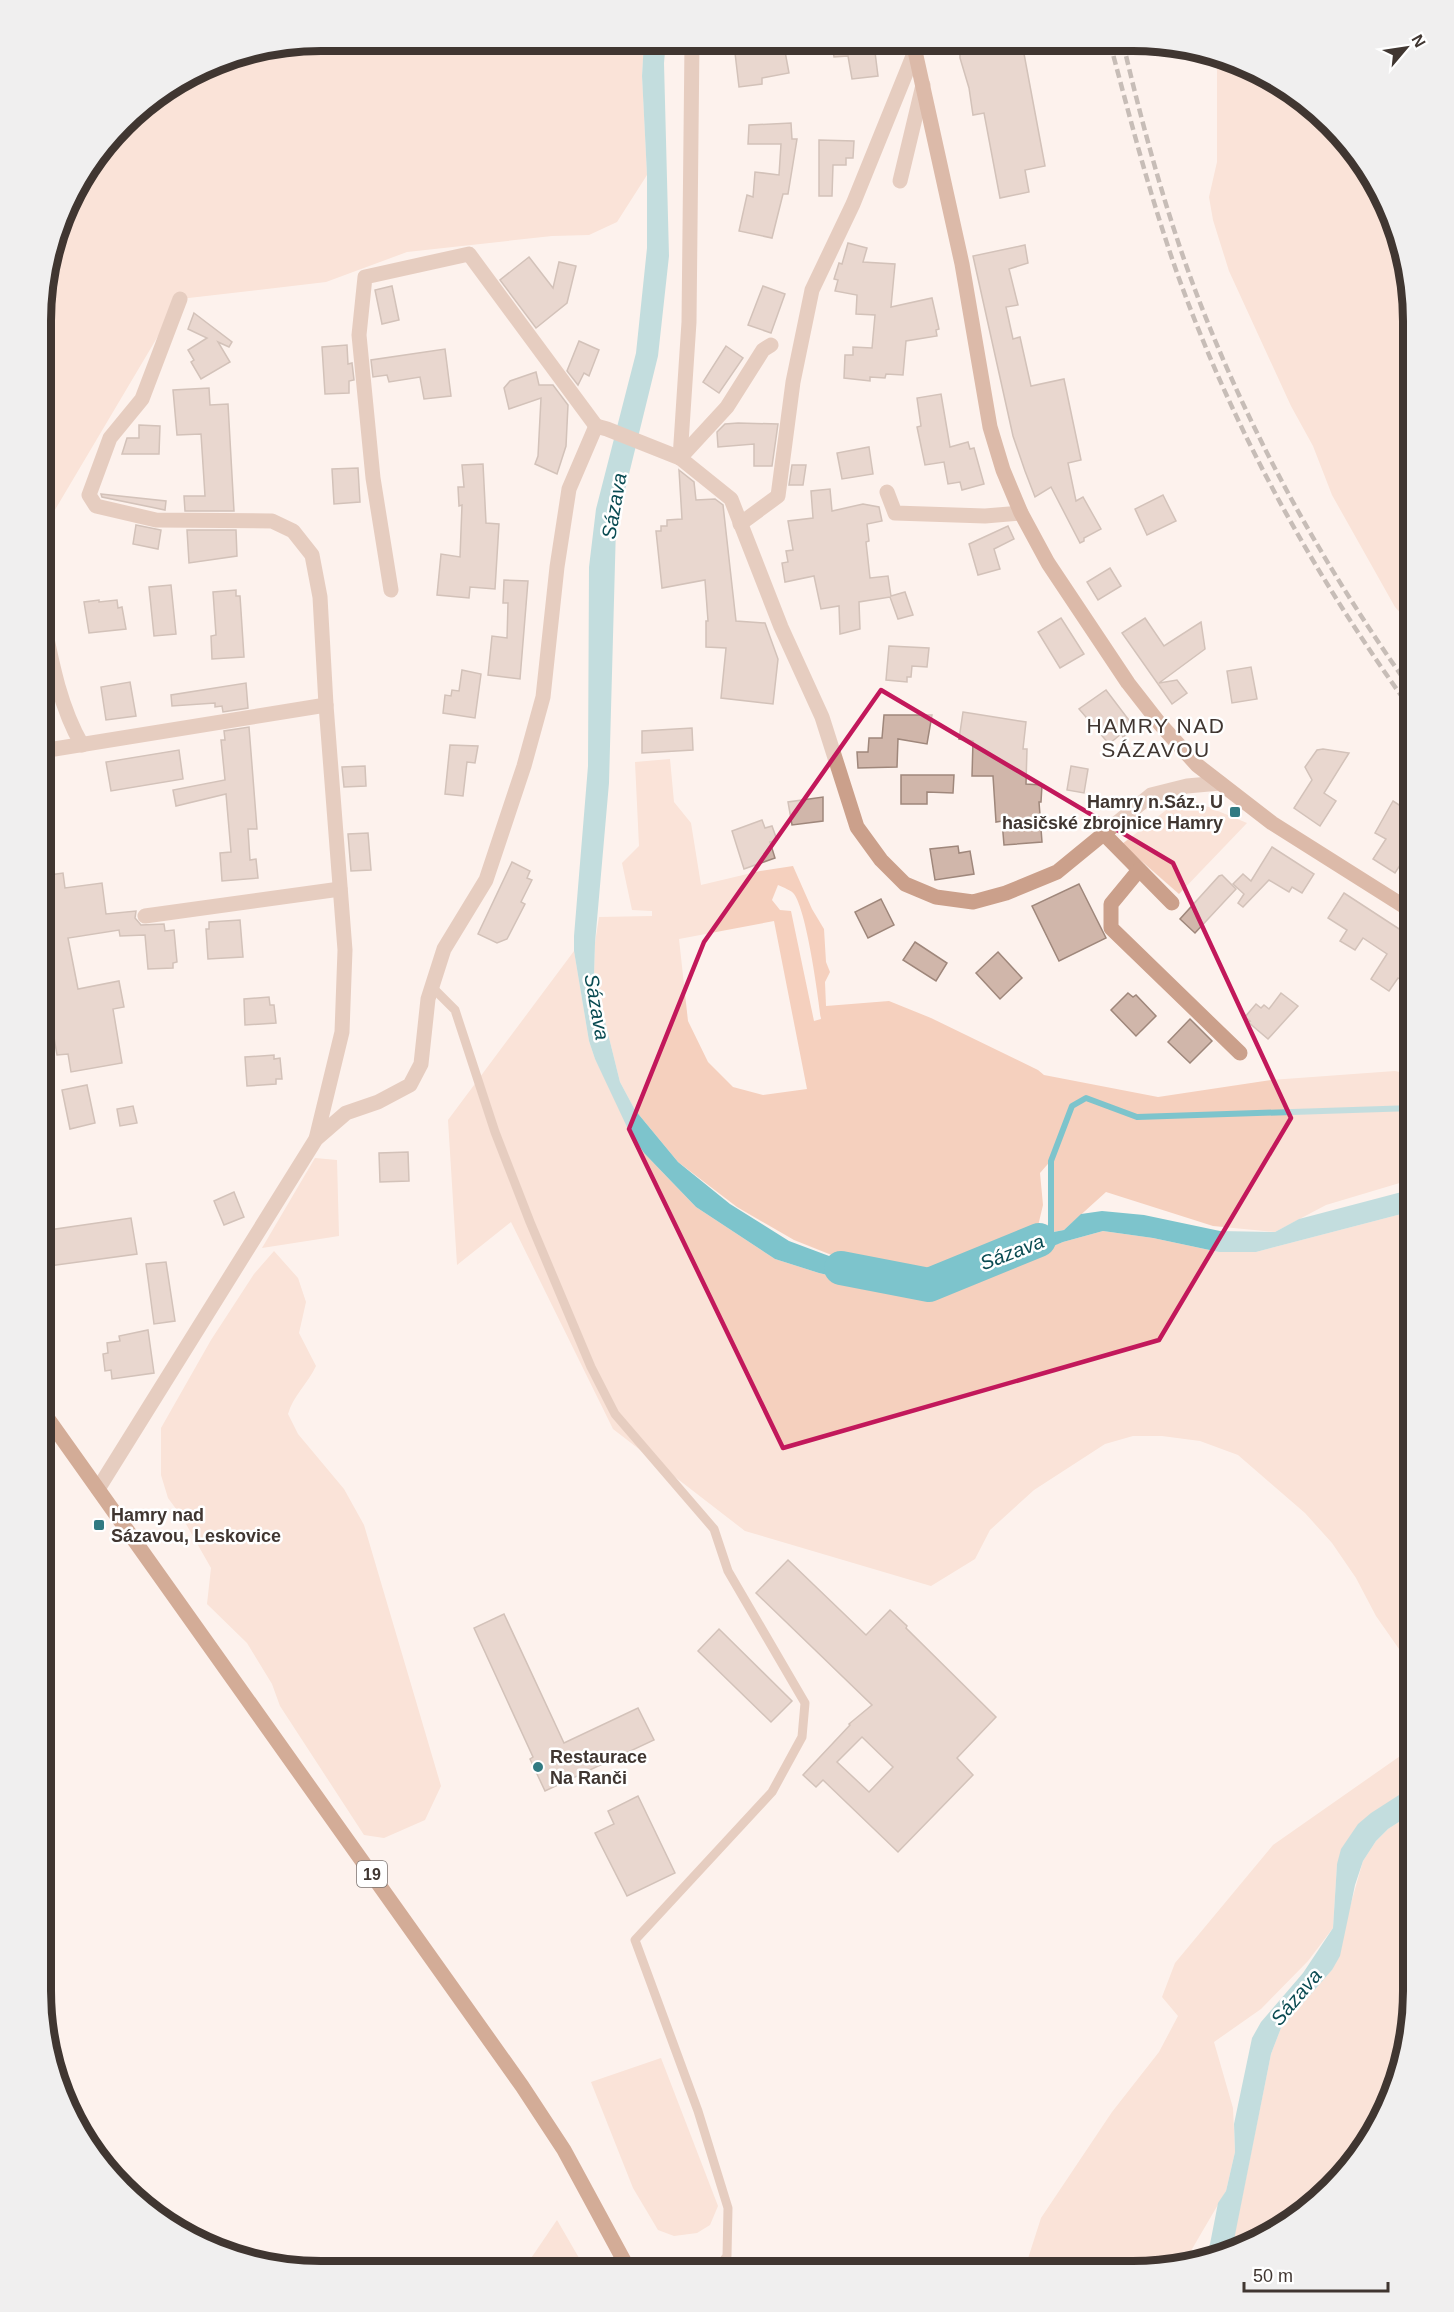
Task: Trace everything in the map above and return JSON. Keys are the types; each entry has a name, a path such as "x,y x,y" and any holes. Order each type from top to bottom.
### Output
{"main road":[{"name":"19","path":"51,1423 522,2086 564,2150 624,2261"}],"street":[{"path":"680,458 689,322 692,51"},
{"path":"740,524 778,496 793,382 812,291 853,204 912,51"},
{"path":"915,51 962,264 990,427 1003,471 1021,513 1048,563 1128,683 1160,724 1197,765 1272,823 1403,906"},
{"path":"900,181 923,85"},
{"path":"391,591 373,478 359,335 365,277 469,254 602,428 680,458 731,499 782,627 822,717 857,827 881,861 905,884 936,897 973,902 1006,893 1057,872 1151,795 1187,786 1220,783"},
{"path":"180,299 142,399 110,438 89,495 96,506 156,520 272,521 293,531 312,555 320,597 345,950 342,1032 316,1139"},
{"path":"680,458 727,407 763,350 771,345"},
{"path":"98,1489 316,1139 346,1113 378,1102 410,1084 421,1064 428,999 444,948 486,880 524,766 543,697 557,567 569,489 602,428"},
{"path":"887,492 895,513 985,516 1021,513"},
{"path":"51,663 72,728 82,745"},
{"path":"51,750 326,705"},
{"path":"1104,834 1172,903"},
{"path":"1139,870 1111,904 1111,928 1240,1053"},
{"path":"145,916 340,889"}],"lane":[{"path":"432,987 455,1010 502,1152 591,1367 615,1414 714,1529 728,1571 805,1703 802,1737 772,1792 635,1940 698,2111 728,2208 727,2256 723,2261"}],"highlighted area":[{"path":"881,690 1173,863 1291,1118 1159,1340 783,1448 629,1129 704,942"}],"shaded area":[{"path":"321,51 643,51 642,76 647,175 617,222 589,235 552,236 407,252 326,282 180,299 51,517 51,321 53,286 60,251 65,234 87,186 118,143 143,118 186,87 202,79 234,65 286,53"},
{"path":"1217,64 1268,87 1324,130 1367,186 1389,234 1401,286 1403,321 1403,616 1395,607 1332,495 1313,446 1291,406 1229,271 1213,220 1209,197 1217,162"},
{"path":"670,759 674,802 691,823 701,885 793,866 812,909 824,929 826,962 830,972 825,982 826,1006 889,1001 931,1018 1044,1075 1158,1097 1271,1080 1395,1071 1403,1073 1403,1182 1326,1205 1275,1232 1213,1226 1106,1192 1064,1230 1047,1233 1054,1157 1040,1173 1043,1205 1038,1226 984,1265 937,1283 904,1284 794,1240 737,1207 678,1162 635,1110 620,1082 594,977 595,943 599,917 652,916 652,911 632,910 622,863 639,846 635,762","holes":["778,885 789,890 799,904 811,954 821,1019 814,1021 791,911 780,910 772,900","774,921 807,1089 763,1095 733,1087 708,1062 688,1021 679,939"]},
{"path":"1189,799 1247,823 1179,894 1122,844 1178,801"},
{"path":"574,951 589,1041 595,1059 644,1153 696,1207 775,1259 819,1273 915,1296 1063,1242 1103,1231 1153,1238 1219,1252 1256,1252 1403,1214 1403,1655 1376,1616 1356,1578 1332,1543 1305,1513 1238,1455 1200,1441 1162,1436 1133,1436 1105,1444 1034,1490 990,1530 975,1559 931,1586 745,1531 613,1429 511,1222 457,1265 448,1120"},
{"path":"315,1158 337,1160 339,1236 262,1248"},
{"path":"274,1251 298,1278 306,1302 299,1333 316,1366 293,1401 288,1414 298,1434 344,1489 364,1525 441,1786 425,1820 384,1838 364,1835 280,1706 272,1684 247,1643 207,1604 211,1568 182,1517 168,1498 161,1475 161,1428 211,1340 254,1274"},
{"path":"1403,1754 1403,1793 1337,1864 1333,1928 1308,1961 1261,2009 1214,2042 1233,2108 1235,2152 1226,2191 1188,2255 1133,2261 1027,2261 1041,2218 1112,2112 1159,2052 1178,2016 1162,1997 1175,1963 1273,1845"},
{"path":"1403,1819 1403,1991 1401,2026 1389,2078 1367,2126 1324,2182 1268,2225 1233,2241 1271,2054 1281,2028 1332,1970 1363,1861 1376,1841 1388,1829"},
{"path":"661,2058 718,2206 710,2225 697,2233 674,2236 658,2230 633,2188 591,2082"},
{"path":"557,2220 581,2261 529,2261"}],"water":[{"path":"643,51 665,51 669,256 658,356 616,527 609,783 594,977 620,1082 635,1110 678,1162 730,1204 789,1241 904,1284 937,1283 984,1265 1026,1236 1048,1228 1048,1233 1064,1230 1081,1214 1102,1211 1144,1215 1220,1231 1275,1232 1299,1219 1403,1192 1403,1214 1256,1252 1219,1252 1153,1238 1103,1231 1063,1242 935,1295 915,1296 819,1273 775,1259 696,1207 644,1153 627,1127 595,1059 589,1041 574,951 588,766 589,567 596,509 636,353 647,248 647,175 642,76"},
{"path":"1403,1792 1403,1819 1388,1829 1376,1841 1363,1861 1355,1885 1340,1956 1332,1970 1281,2028 1271,2054 1234,2241 1207,2251 1218,2203 1226,2191 1235,2152 1234,2124 1252,2038 1261,2022 1303,1973 1333,1928 1337,1864 1341,1849 1358,1824"}],"building":[{"path":"785,51 789,73 762,78 762,84 739,87 735,53"},
{"path":"833,51 877,51 875,52 878,76 852,79 848,56 834,57"},
{"path":"960,51 1023,51 1045,166 1025,170 1029,192 1000,198 984,113 973,115 969,88"},
{"path":"791,123 792,139 797,139 788,194 783,194 772,238 739,231 747,195 753,197 755,172 779,175 781,144 748,144 749,125"},
{"path":"819,140 854,141 853,158 846,158 846,165 833,165 832,196 819,196"},
{"path":"848,243 867,248 863,262 895,264 891,307 932,298 939,329 936,330 937,336 906,341 903,375 886,374 885,378 870,377 870,381 844,378 845,355 853,355 853,347 872,348 875,315 856,314 857,295 835,291 838,280 834,279 839,263 842,264"},
{"path":"1025,245 1028,263 1009,269 1018,305 1006,307 1013,339 1020,337 1031,386 1064,379 1081,460 1068,463 1076,501 1083,497 1101,529 1084,538 1084,541 1080,543 1051,487 1035,497 1025,471 1013,436 973,256"},
{"path":"529,257 553,288 559,262 576,266 567,303 536,328 500,280"},
{"path":"392,286 399,320 382,324 375,290"},
{"path":"763,286 785,294 771,333 748,325"},
{"path":"194,313 232,342 229,347 218,342 230,362 201,379 191,362 194,360 188,350 207,338 188,329"},
{"path":"579,341 599,350 589,376 584,373 578,385 567,371"},
{"path":"347,345 348,364 352,363 354,380 349,381 349,393 325,394 322,347"},
{"path":"726,346 743,358 719,393 703,382"},
{"path":"445,349 451,396 424,399 420,377 389,382 387,375 373,377 371,360"},
{"path":"536,372 539,385 553,385 568,405 566,446 557,474 535,464 538,456 541,398 509,409 504,388 510,381"},
{"path":"209,388 210,405 228,404 234,511 185,511 184,496 205,496 201,434 177,435 173,390"},
{"path":"941,394 950,447 968,442 970,449 974,448 984,484 962,490 960,482 948,484 944,462 925,465 917,427 921,426 917,398"},
{"path":"725,424 778,424 772,466 754,466 754,444 718,447 717,432"},
{"path":"139,425 160,426 159,454 122,454 127,438 139,438"},
{"path":"869,447 873,474 842,479 837,453"},
{"path":"483,464 486,523 499,524 495,589 470,587 469,598 437,595 441,554 460,557 462,505 459,506 458,487 464,487 462,465"},
{"path":"792,465 806,465 803,485 789,485"},
{"path":"358,468 360,502 334,504 332,469"},
{"path":"679,470 694,482 696,500 715,499 723,505 736,621 765,623 778,659 773,704 721,698 726,648 706,647 706,621 708,621 705,580 662,588 656,531 661,531 661,526 667,526 667,520 682,519"},
{"path":"830,489 832,511 863,504 879,507 882,521 867,524 869,541 866,542 870,578 888,576 891,596 905,592 913,615 898,619 890,597 859,602 860,629 840,634 839,606 821,609 814,576 785,582 782,563 788,562 786,551 793,550 788,521 813,518 811,491"},
{"path":"101,494 166,501 165,510 102,497"},
{"path":"1163,495 1176,521 1147,535 1135,509"},
{"path":"136,525 161,530 158,549 133,544"},
{"path":"1008,526 1014,539 994,549 1000,569 978,575 969,544"},
{"path":"187,530 236,530 237,556 189,563"},
{"path":"1110,568 1121,586 1098,600 1087,582"},
{"path":"504,580 528,581 520,679 488,675 492,636 507,638 508,603 503,603"},
{"path":"171,585 176,634 154,636 149,587"},
{"path":"236,590 236,596 240,596 244,657 212,659 211,636 216,635 213,592"},
{"path":"99,600 99,602 117,600 118,608 122,607 126,629 89,633 84,602"},
{"path":"1061,618 1084,654 1060,668 1038,632"},
{"path":"1145,618 1164,646 1201,622 1205,649 1159,683 1177,680 1187,693 1172,704 1122,633"},
{"path":"889,646 929,648 927,667 912,666 911,677 907,677 907,682 886,680"},
{"path":"1251,667 1257,699 1232,703 1227,671"},
{"path":"462,670 481,674 475,718 443,713 445,695 451,696 452,690 459,691"},
{"path":"130,682 136,716 106,720 101,687"},
{"path":"246,683 248,708 223,712 222,706 215,707 215,703 172,706 171,695"},
{"path":"1106,690 1135,728 1123,737 1121,734 1109,744 1079,709"},
{"path":"963,712 1026,722 1023,749 1027,749 1026,784 1042,785 1041,802 1039,802 1042,842 1004,845 1002,821 996,822 993,776 972,776 973,741 959,739"},
{"path":"884,715 932,715 927,744 898,739 897,767 858,768 857,752 868,752 869,738 882,738"},
{"path":"249,727 257,829 248,829 250,860 256,859 258,878 222,881 220,853 231,852 226,794 176,806 173,790 225,780 221,740 225,740 224,731"},
{"path":"692,728 693,750 642,753 642,731"},
{"path":"450,745 478,746 475,763 467,762 463,796 445,794"},
{"path":"179,750 183,779 111,791 106,762"},
{"path":"1317,750 1349,753 1324,793 1336,801 1320,826 1294,808 1312,780 1305,767"},
{"path":"365,766 366,786 344,787 342,767"},
{"path":"1071,766 1088,769 1084,793 1067,790"},
{"path":"901,775 954,775 953,793 927,792 927,804 901,804"},
{"path":"823,797 823,821 792,825 788,802"},
{"path":"1393,801 1403,808 1403,861 1395,873 1373,859 1386,839 1375,833"},
{"path":"762,820 765,828 772,826 777,840 770,842 775,858 744,869 732,831"},
{"path":"368,833 371,870 351,871 348,834"},
{"path":"958,846 959,853 970,851 974,874 935,880 930,849"},
{"path":"1272,847 1314,874 1302,893 1292,887 1289,892 1269,880 1243,907 1238,903 1244,894 1233,884 1243,874 1251,881"},
{"path":"512,862 530,871 527,878 532,880 521,902 525,904 507,939 497,943 478,934"},
{"path":"63,873 65,888 102,883 106,914 136,911 135,918 141,925 164,924 165,931 174,930 177,962 173,963 173,968 148,969 145,935 120,936 119,930 68,938 78,989 119,981 124,1007 113,1009 122,1063 71,1072 68,1054 57,1055 51,1020 51,875"},
{"path":"1222,875 1236,889 1195,933 1180,919"},
{"path":"1079,884 1106,938 1059,961 1032,906"},
{"path":"1344,893 1403,931 1403,981 1398,978 1389,991 1371,979 1387,954 1363,938 1355,950 1340,941 1347,930 1328,918"},
{"path":"881,899 894,925 868,938 855,912"},
{"path":"240,920 243,957 208,959 206,929 209,929 209,922"},
{"path":"915,942 947,963 936,981 903,960"},
{"path":"998,952 1022,978 1000,999 976,973"},
{"path":"1128,993 1133,997 1136,995 1156,1016 1136,1036 1111,1010"},
{"path":"1281,993 1298,1006 1268,1039 1245,1017 1256,1004 1261,1008 1264,1005 1269,1009"},
{"path":"269,997 270,1005 274,1005 276,1023 245,1025 244,999"},
{"path":"1190,1019 1212,1041 1190,1063 1168,1042"},
{"path":"274,1055 274,1059 280,1058 282,1079 276,1079 276,1084 247,1086 245,1057"},
{"path":"87,1085 95,1123 70,1129 62,1090"},
{"path":"133,1106 137,1123 120,1126 117,1109"},
{"path":"408,1152 409,1181 380,1182 379,1153"},
{"path":"234,1192 244,1217 224,1225 214,1201"},
{"path":"131,1218 137,1254 51,1266 51,1230"},
{"path":"166,1262 175,1321 154,1324 146,1264"},
{"path":"148,1330 154,1373 112,1379 111,1370 105,1371 103,1354 108,1353 107,1343 120,1341 119,1336"},
{"path":"788,1560 866,1635 890,1610 996,1717 957,1758 973,1775 898,1852 823,1780 816,1787 803,1775 849,1724 872,1705 756,1593","holes":["862,1737 893,1767 869,1792 837,1762"]},
{"path":"504,1614 564,1743 638,1708 654,1740 545,1791 530,1759 533,1757 474,1628"},
{"path":"719,1629 792,1701 771,1722 698,1651"},
{"path":"638,1796 675,1873 627,1896 595,1833 614,1824 608,1811"}],"waterway":[{"path":"1051,1235 1051,1161 1072,1106 1086,1098 1137,1117 1403,1108"},
{"name":"Sázava","path":"841,1268 929,1285 1039,1240"}],"railway":[{"path":"1112,51 1165,237 1187,300 1233,409 1286,514 1315,564 1403,698"},
{"path":"1125,51 1147,138 1175,233 1197,295 1241,400 1292,501 1320,550 1403,677"}],"place":[{"name":"Hamry n.Sáz., U hasičské zbrojnice Hamry","path":"1235,812"},
{"name":"Hamry nad Sázavou, Leskovice","path":"99,1525"},
{"name":"Restaurace Na Ranči","path":"538,1767"}],"district":[{"name":"HAMRY NAD SÁZAVOU","path":"1156,738"}]}
